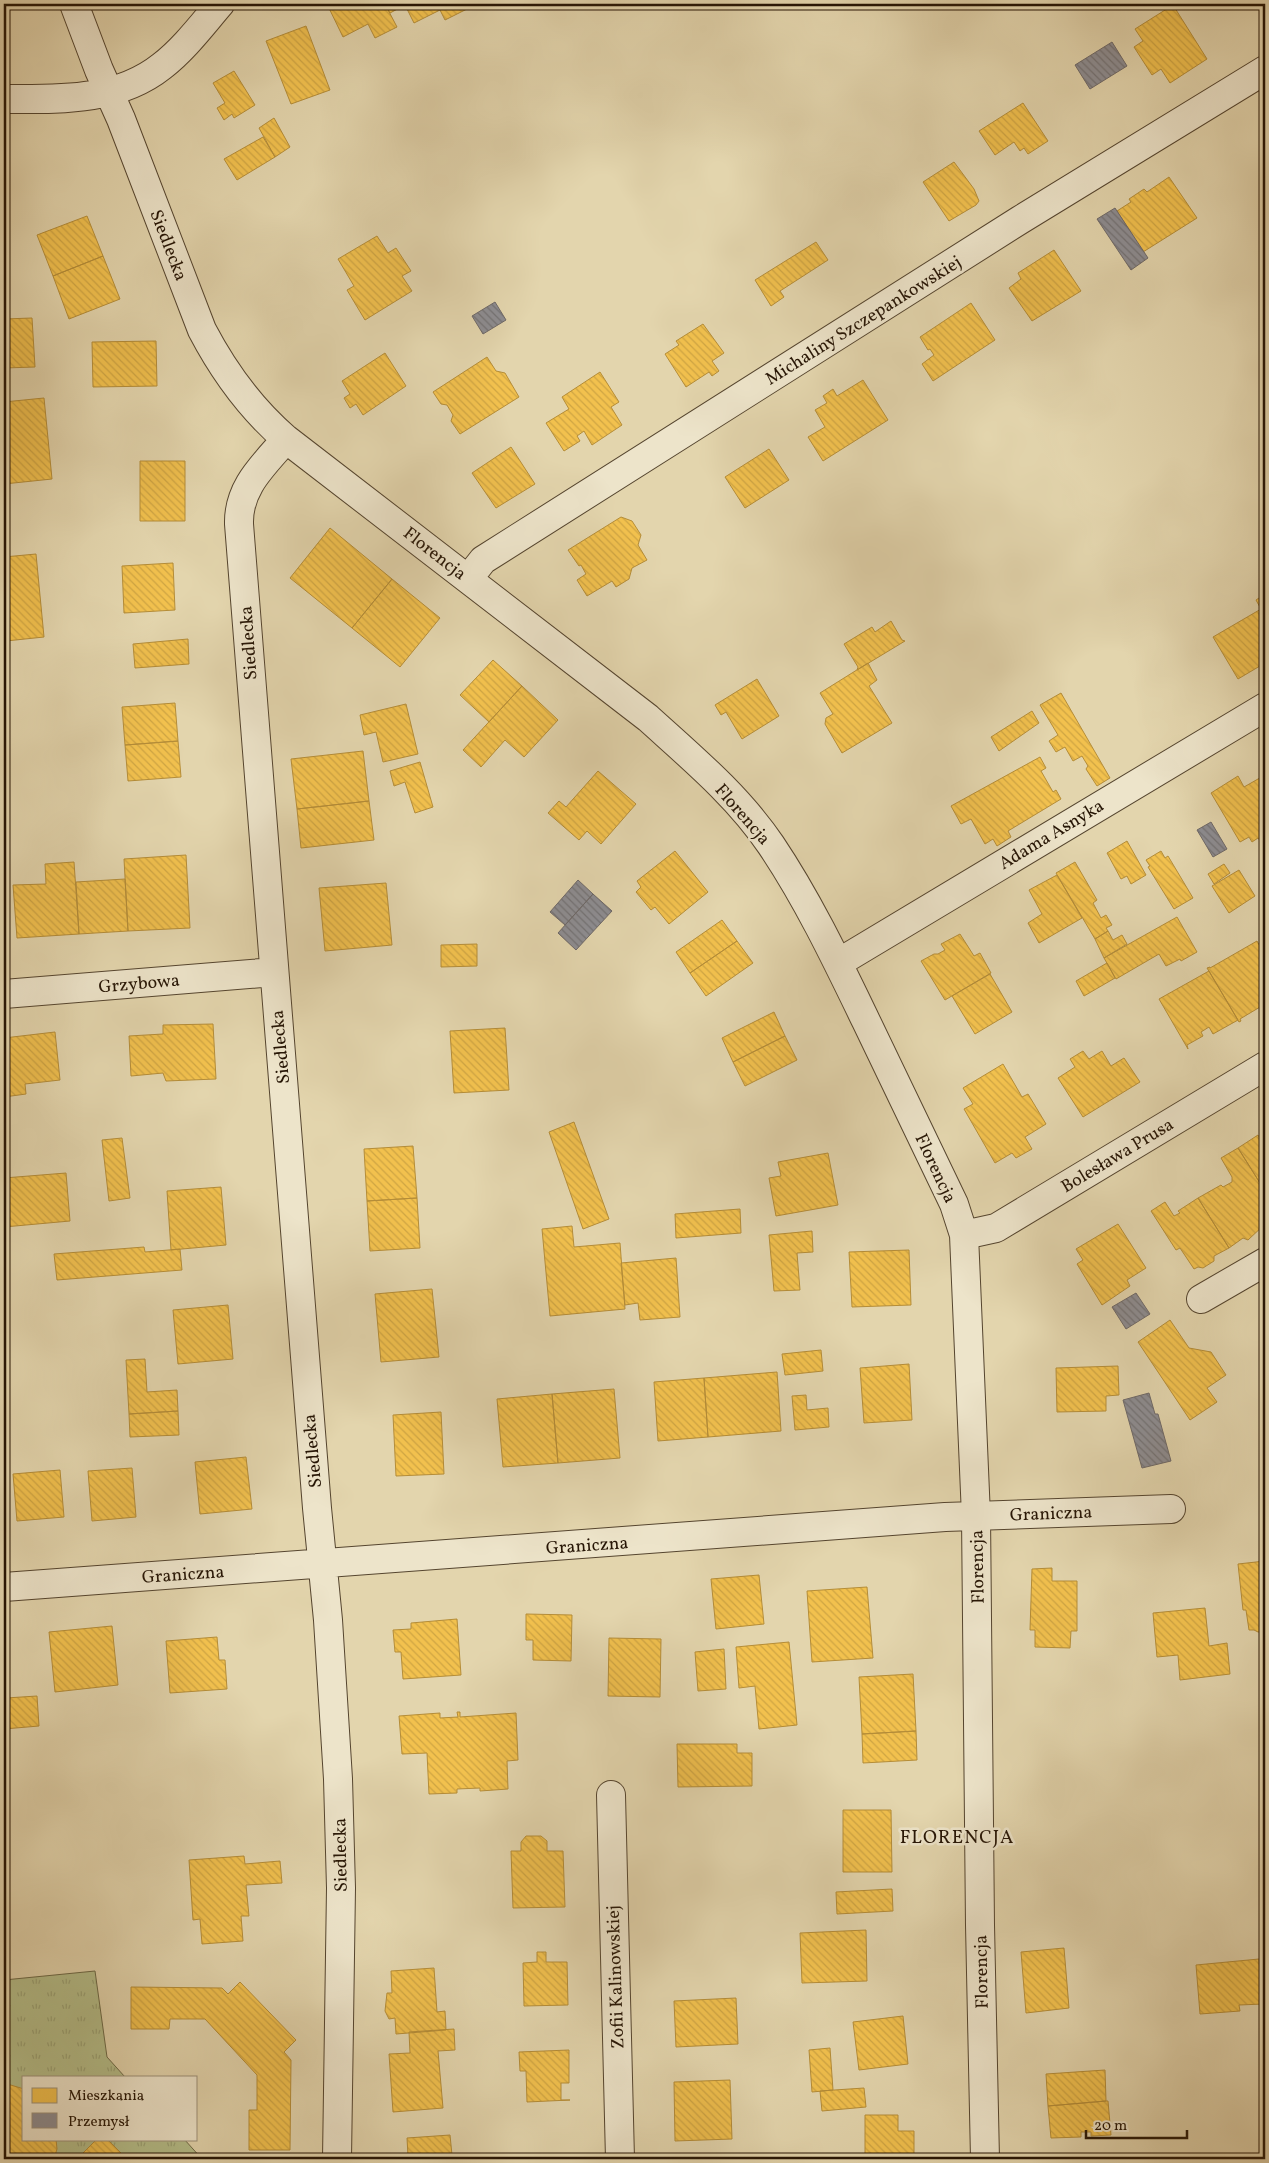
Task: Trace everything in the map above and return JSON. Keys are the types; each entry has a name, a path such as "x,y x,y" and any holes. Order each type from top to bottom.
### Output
{"street":[{"name":"Siedlecka","path":"74,4 202,330 216,357 250,404 286,439 247,487 242,496 238,512 322,1565 328,1620 338,1779 341,1878 337,2159"},
{"path":"4,99 70,98 109,92 130,85 162,66 220,4"},
{"name":"Michaliny Szczepankowskiej","path":"468,579 483,560 1020,220 1265,70"},
{"name":"Florencja","path":"286,439 648,718 700,764 738,805 770,844 806,902 838,963 950,1196 964,1235 976,1516 980,1916 985,2159"},
{"name":"Adama Asnyka","path":"838,963 1265,707"},
{"name":"Grzybowa","path":"4,994 274,972"},
{"name":"Bolesława Prusa","path":"964,1235 996,1228 1265,1066"},
{"path":"1200,1299 1265,1262"},
{"name":"Graniczna","path":"4,1587 976,1516 1171,1509"},
{"name":"Zofii Kalinowskiej","path":"611,1795 620,2159"}],"green space":[{"path":"95,1971 107,2057 124,2076 22,2076 22,2140 185,2140 202,2159 4,2159 4,1980"}],"building: Mieszkania":[{"path":"327,4 385,4 397,27 375,38 368,24 343,37"},
{"path":"385,4 467,4 469,8 445,20 440,10 414,23 405,5 390,13"},
{"path":"1173,5 1207,59 1170,83 1161,69 1152,75 1134,47 1143,41 1135,29"},
{"path":"306,26 330,90 291,104 266,41"},
{"path":"234,71 255,105 234,118 232,114 224,120 217,108 225,103 213,83"},
{"path":"1023,103 1048,141 1028,154 1024,148 1020,151 1014,142 995,155 979,131"},
{"path":"274,118 290,147 275,157 259,128"},
{"path":"263,137 275,157 237,180 224,159"},
{"path":"954,162 974,189 979,201 976,205 949,221 923,182"},
{"path":"1169,177 1197,218 1143,252 1117,211 1131,202 1129,199 1144,189 1147,192"},
{"path":"87,216 103,256 53,276 37,235"},
{"path":"7,225 9,255 4,256 4,226"},
{"path":"377,236 388,253 396,248 411,271 402,276 412,291 365,320 347,290 354,286 338,259"},
{"path":"816,242 828,260 780,291 784,297 771,306 755,280"},
{"path":"1054,250 1081,291 1032,321 1009,288 1021,279 1018,273"},
{"path":"103,256 120,299 69,319 53,276"},
{"path":"971,303 995,340 933,381 922,364 934,355 930,349 928,350 920,337"},
{"path":"32,318 35,367 4,368 4,319"},
{"path":"703,324 724,353 712,361 719,371 712,376 709,372 686,387 665,354 679,345 676,341"},
{"path":"156,341 157,386 93,387 92,342"},
{"path":"385,353 406,386 363,415 356,404 350,408 344,398 350,394 342,381"},
{"path":"487,357 496,371 505,373 519,397 460,434 451,421 453,415 447,405 441,404 433,392"},
{"path":"600,372 619,402 611,407 622,425 592,445 584,431 577,436 580,441 564,451 546,423 569,409 562,397"},
{"path":"863,380 888,420 823,461 808,437 825,427 815,410 827,403 823,396 833,389 837,396"},
{"path":"44,398 52,479 4,484 4,402"},
{"path":"511,447 535,484 496,508 472,473"},
{"path":"769,449 789,480 745,508 725,477"},
{"path":"140,461 185,461 185,521 140,521"},
{"path":"621,517 632,521 641,535 638,545 647,560 632,568 629,579 616,587 612,581 587,596 577,580 586,574 568,550"},
{"path":"330,528 392,579 352,628 290,578"},
{"path":"36,554 44,637 6,641 4,626 4,557"},
{"path":"173,563 175,610 124,613 122,566"},
{"path":"392,579 440,618 400,667 352,628"},
{"path":"1265,594 1265,663 1238,679 1213,637 1261,609 1256,600"},
{"path":"891,621 902,640 905,641 857,670 858,667 844,644 872,627 875,632"},
{"path":"188,639 189,664 135,668 133,644"},
{"path":"493,660 522,686 489,722 460,695"},
{"path":"868,663 877,680 869,686 892,723 842,753 825,724 826,718 833,714 820,693"},
{"path":"757,679 779,716 742,739 726,712 721,715 715,705"},
{"path":"522,686 558,720 524,757 505,740 481,767 463,750"},
{"path":"1061,693 1110,778 1097,786 1086,769 1088,766 1082,756 1073,761 1065,747 1056,752 1049,741 1058,735 1040,705"},
{"path":"175,703 178,741 125,745 122,707"},
{"path":"406,704 418,754 383,762 376,732 364,735 360,715"},
{"path":"1032,711 1039,723 999,751 991,737"},
{"path":"178,741 181,777 128,781 125,745"},
{"path":"363,751 369,801 297,809 291,759"},
{"path":"1040,757 1046,768 1041,771 1053,792 1056,790 1061,799 1008,831 1011,837 997,846 993,839 985,844 971,819 961,824 951,806"},
{"path":"420,762 433,807 415,813 405,782 394,786 390,771"},
{"path":"598,771 636,804 601,844 587,831 579,840 548,813 559,801 566,807"},
{"path":"1265,775 1265,839 1261,842 1258,838 1252,842 1249,837 1240,842 1211,793 1238,776 1244,787"},
{"path":"369,801 374,840 301,848 297,809"},
{"path":"1127,841 1146,875 1131,884 1127,876 1121,879 1107,853"},
{"path":"675,851 708,892 669,924 655,907 651,910 636,892 641,887 637,881"},
{"path":"1161,851 1165,858 1168,856 1193,898 1174,909 1148,867 1150,866 1146,860"},
{"path":"186,855 190,928 128,931 124,859"},
{"path":"74,862 79,934 17,938 13,885 46,884 45,864"},
{"path":"1075,862 1097,900 1093,903 1101,918 1106,915 1112,925 1106,928 1108,931 1095,939 1056,873"},
{"path":"1224,864 1230,873 1214,884 1208,874"},
{"path":"1239,870 1255,896 1229,913 1212,886"},
{"path":"1057,875 1082,918 1039,943 1028,923 1042,914 1029,890"},
{"path":"125,879 128,931 79,934 76,882"},
{"path":"386,883 392,945 325,951 319,888"},
{"path":"1177,917 1197,952 1181,961 1180,959 1166,966 1159,954 1116,979 1104,958"},
{"path":"722,920 737,941 690,973 676,952"},
{"path":"1108,931 1113,940 1122,935 1127,944 1104,958 1095,939"},
{"path":"960,934 974,956 980,953 991,973 945,1000 921,961 945,950 941,944"},
{"path":"737,941 753,963 706,996 690,973"},
{"path":"1257,941 1265,955 1265,1004 1240,1019 1241,1021 1239,1022 1207,968"},
{"path":"477,944 477,966 441,967 441,945"},
{"path":"1107,963 1115,978 1084,996 1076,981"},
{"path":"1209,971 1238,1020 1213,1034 1209,1027 1201,1032 1203,1036 1187,1045 1188,1049 1159,999"},
{"path":"990,974 1012,1012 975,1034 952,996"},
{"path":"774,1012 785,1036 733,1062 722,1038"},
{"path":"213,1024 216,1079 166,1081 163,1073 131,1076 129,1036 163,1034 163,1025"},
{"path":"505,1028 509,1090 454,1093 450,1031"},
{"path":"55,1032 60,1080 25,1084 26,1094 4,1097 4,1038"},
{"path":"785,1036 797,1060 745,1086 733,1062"},
{"path":"1083,1051 1089,1059 1102,1051 1111,1066 1124,1058 1140,1082 1083,1117 1058,1078 1075,1067 1070,1059"},
{"path":"1003,1064 1022,1097 1028,1094 1046,1124 1025,1137 1032,1149 1016,1158 1012,1153 995,1163 964,1109 973,1104 963,1088"},
{"path":"574,1122 609,1219 583,1229 549,1132"},
{"path":"1258,1135 1265,1148 1265,1191 1238,1148"},
{"path":"122,1138 130,1198 109,1201 102,1140"},
{"path":"413,1146 417,1198 367,1201 364,1149"},
{"path":"1238,1148 1265,1191 1265,1224 1248,1240 1243,1238 1229,1248 1198,1198 1221,1185 1223,1187 1232,1182 1232,1177 1221,1158"},
{"path":"828,1153 838,1205 776,1216 769,1178 781,1176 778,1162"},
{"path":"66,1173 70,1221 4,1227 4,1178"},
{"path":"221,1187 226,1245 171,1250 167,1191"},
{"path":"417,1198 420,1248 370,1251 367,1201"},
{"path":"1198,1198 1229,1248 1214,1256 1214,1261 1203,1268 1198,1267 1194,1269 1180,1248 1176,1250 1151,1211 1165,1202 1174,1216 1180,1213 1178,1211"},
{"path":"740,1209 741,1233 676,1238 675,1214"},
{"path":"1118,1224 1146,1268 1127,1280 1130,1286 1102,1305 1077,1264 1083,1260 1076,1249"},
{"path":"572,1226 574,1247 620,1243 625,1309 550,1316 542,1229"},
{"path":"812,1231 813,1252 797,1253 800,1290 774,1291 769,1235"},
{"path":"144,1247 145,1252 180,1249 182,1270 57,1280 54,1254"},
{"path":"909,1250 911,1305 852,1307 849,1252"},
{"path":"676,1258 680,1317 640,1320 638,1303 625,1305 621,1263"},
{"path":"432,1289 439,1357 381,1362 375,1294"},
{"path":"228,1305 233,1359 178,1364 173,1310"},
{"path":"1170,1320 1189,1348 1211,1352 1226,1375 1207,1388 1217,1402 1190,1420 1138,1342"},
{"path":"821,1350 823,1371 785,1375 782,1354"},
{"path":"145,1359 147,1392 177,1390 178,1411 129,1414 126,1360"},
{"path":"909,1364 912,1420 864,1423 860,1368"},
{"path":"1118,1366 1119,1395 1106,1396 1106,1411 1057,1412 1056,1368"},
{"path":"777,1372 781,1431 708,1437 704,1378"},
{"path":"704,1378 708,1437 658,1441 654,1382"},
{"path":"614,1389 620,1458 558,1463 552,1394"},
{"path":"552,1394 558,1463 503,1467 497,1399"},
{"path":"806,1395 807,1410 828,1408 829,1427 795,1430 792,1396"},
{"path":"178,1411 179,1435 130,1437 129,1414"},
{"path":"441,1412 444,1474 396,1476 393,1415"},
{"path":"246,1457 252,1509 200,1514 195,1462"},
{"path":"132,1468 136,1517 92,1521 88,1471"},
{"path":"60,1470 64,1517 17,1521 13,1474"},
{"path":"1265,1561 1265,1632 1258,1632 1249,1630 1246,1610 1243,1610 1238,1564"},
{"path":"1052,1568 1052,1581 1077,1581 1077,1631 1071,1631 1070,1648 1035,1647 1035,1630 1030,1630 1032,1569"},
{"path":"759,1575 764,1624 716,1629 711,1579"},
{"path":"867,1587 873,1658 812,1662 807,1591"},
{"path":"1205,1608 1209,1646 1227,1643 1230,1674 1180,1680 1178,1655 1157,1657 1153,1613"},
{"path":"526,1614 572,1615 571,1661 533,1660 533,1640 526,1640"},
{"path":"457,1619 461,1675 403,1679 401,1652 395,1652 393,1630 411,1629 411,1623"},
{"path":"112,1626 118,1685 55,1692 49,1632"},
{"path":"217,1637 219,1660 225,1660 227,1689 170,1693 166,1641"},
{"path":"609,1638 661,1639 660,1697 608,1696"},
{"path":"789,1642 797,1725 759,1729 755,1686 739,1688 736,1647"},
{"path":"724,1649 726,1689 698,1691 695,1652"},
{"path":"4,1673 6,1698 37,1696 39,1726 4,1729"},
{"path":"913,1674 916,1731 862,1734 859,1677"},
{"path":"457,1712 460,1712 460,1717 516,1713 518,1760 507,1761 508,1789 480,1791 480,1788 457,1789 457,1793 429,1794 427,1753 402,1754 399,1716 440,1713 440,1718 458,1717"},
{"path":"916,1731 917,1760 863,1763 862,1734"},
{"path":"677,1744 737,1744 737,1753 752,1753 752,1786 678,1787"},
{"path":"843,1810 891,1810 892,1872 843,1872"},
{"path":"526,1836 541,1836 547,1841 547,1851 563,1851 565,1907 513,1908 511,1851 521,1851 521,1842"},
{"path":"244,1856 245,1864 280,1861 282,1883 246,1885 249,1916 241,1916 243,1941 202,1944 200,1919 193,1920 189,1860"},
{"path":"892,1889 893,1911 837,1914 836,1892"},
{"path":"866,1930 867,1981 802,1983 800,1933"},
{"path":"1064,1948 1069,2008 1026,2013 1021,1952"},
{"path":"537,1952 546,1952 546,1962 567,1962 568,2005 524,2006 523,1963 537,1962"},
{"path":"1259,1959 1263,2004 1239,2005 1240,2011 1200,2014 1196,1965"},
{"path":"434,1968 437,2012 445,2011 446,2030 396,2034 395,2018 389,2019 385,2011 387,1993 392,1993 391,1971"},
{"path":"240,1982 296,2040 284,2052 291,2060 290,2150 249,2150 249,2110 257,2110 257,2075 205,2019 170,2019 169,2029 131,2029 131,1987 222,1988 228,1994"},
{"path":"736,1998 738,2044 676,2047 674,2001"},
{"path":"903,2016 908,2064 859,2070 853,2022"},
{"path":"454,2029 455,2050 438,2051 443,2108 393,2112 389,2054 410,2053 409,2032"},
{"path":"830,2048 833,2090 812,2092 809,2050"},
{"path":"569,2050 569,2083 561,2083 561,2100 570,2100 527,2102 526,2071 520,2071 519,2052"},
{"path":"1105,2070 1106,2101 1048,2106 1046,2074"},
{"path":"730,2080 732,2139 675,2141 674,2082"},
{"path":"4,2083 22,2088 22,2140 56,2140 57,2149 54,2159 4,2159"},
{"path":"864,2088 866,2107 822,2111 820,2091"},
{"path":"1108,2101 1111,2135 1091,2136 1091,2132 1081,2132 1081,2137 1051,2138 1048,2106"},
{"path":"865,2115 898,2115 898,2131 914,2131 914,2159 865,2159"},
{"path":"450,2135 452,2155 440,2156 440,2159 383,2159 408,2156 407,2138"},
{"path":"96,2140 108,2140 127,2159 77,2159"}],"building: Przemysł":[{"path":"1112,42 1127,66 1090,89 1075,65"},
{"path":"1115,208 1148,258 1131,270 1097,219"},
{"path":"495,302 506,320 483,334 472,316"},
{"path":"1211,822 1227,849 1213,857 1197,830"},
{"path":"578,880 593,894 565,925 550,912"},
{"path":"593,894 612,911 576,950 558,933"},
{"path":"1136,1293 1150,1314 1126,1329 1112,1307"},
{"path":"1149,1393 1155,1414 1158,1414 1171,1461 1142,1468 1123,1400"}],"district":[{"name":"FLORENCJA","path":"957,1836"}]}
